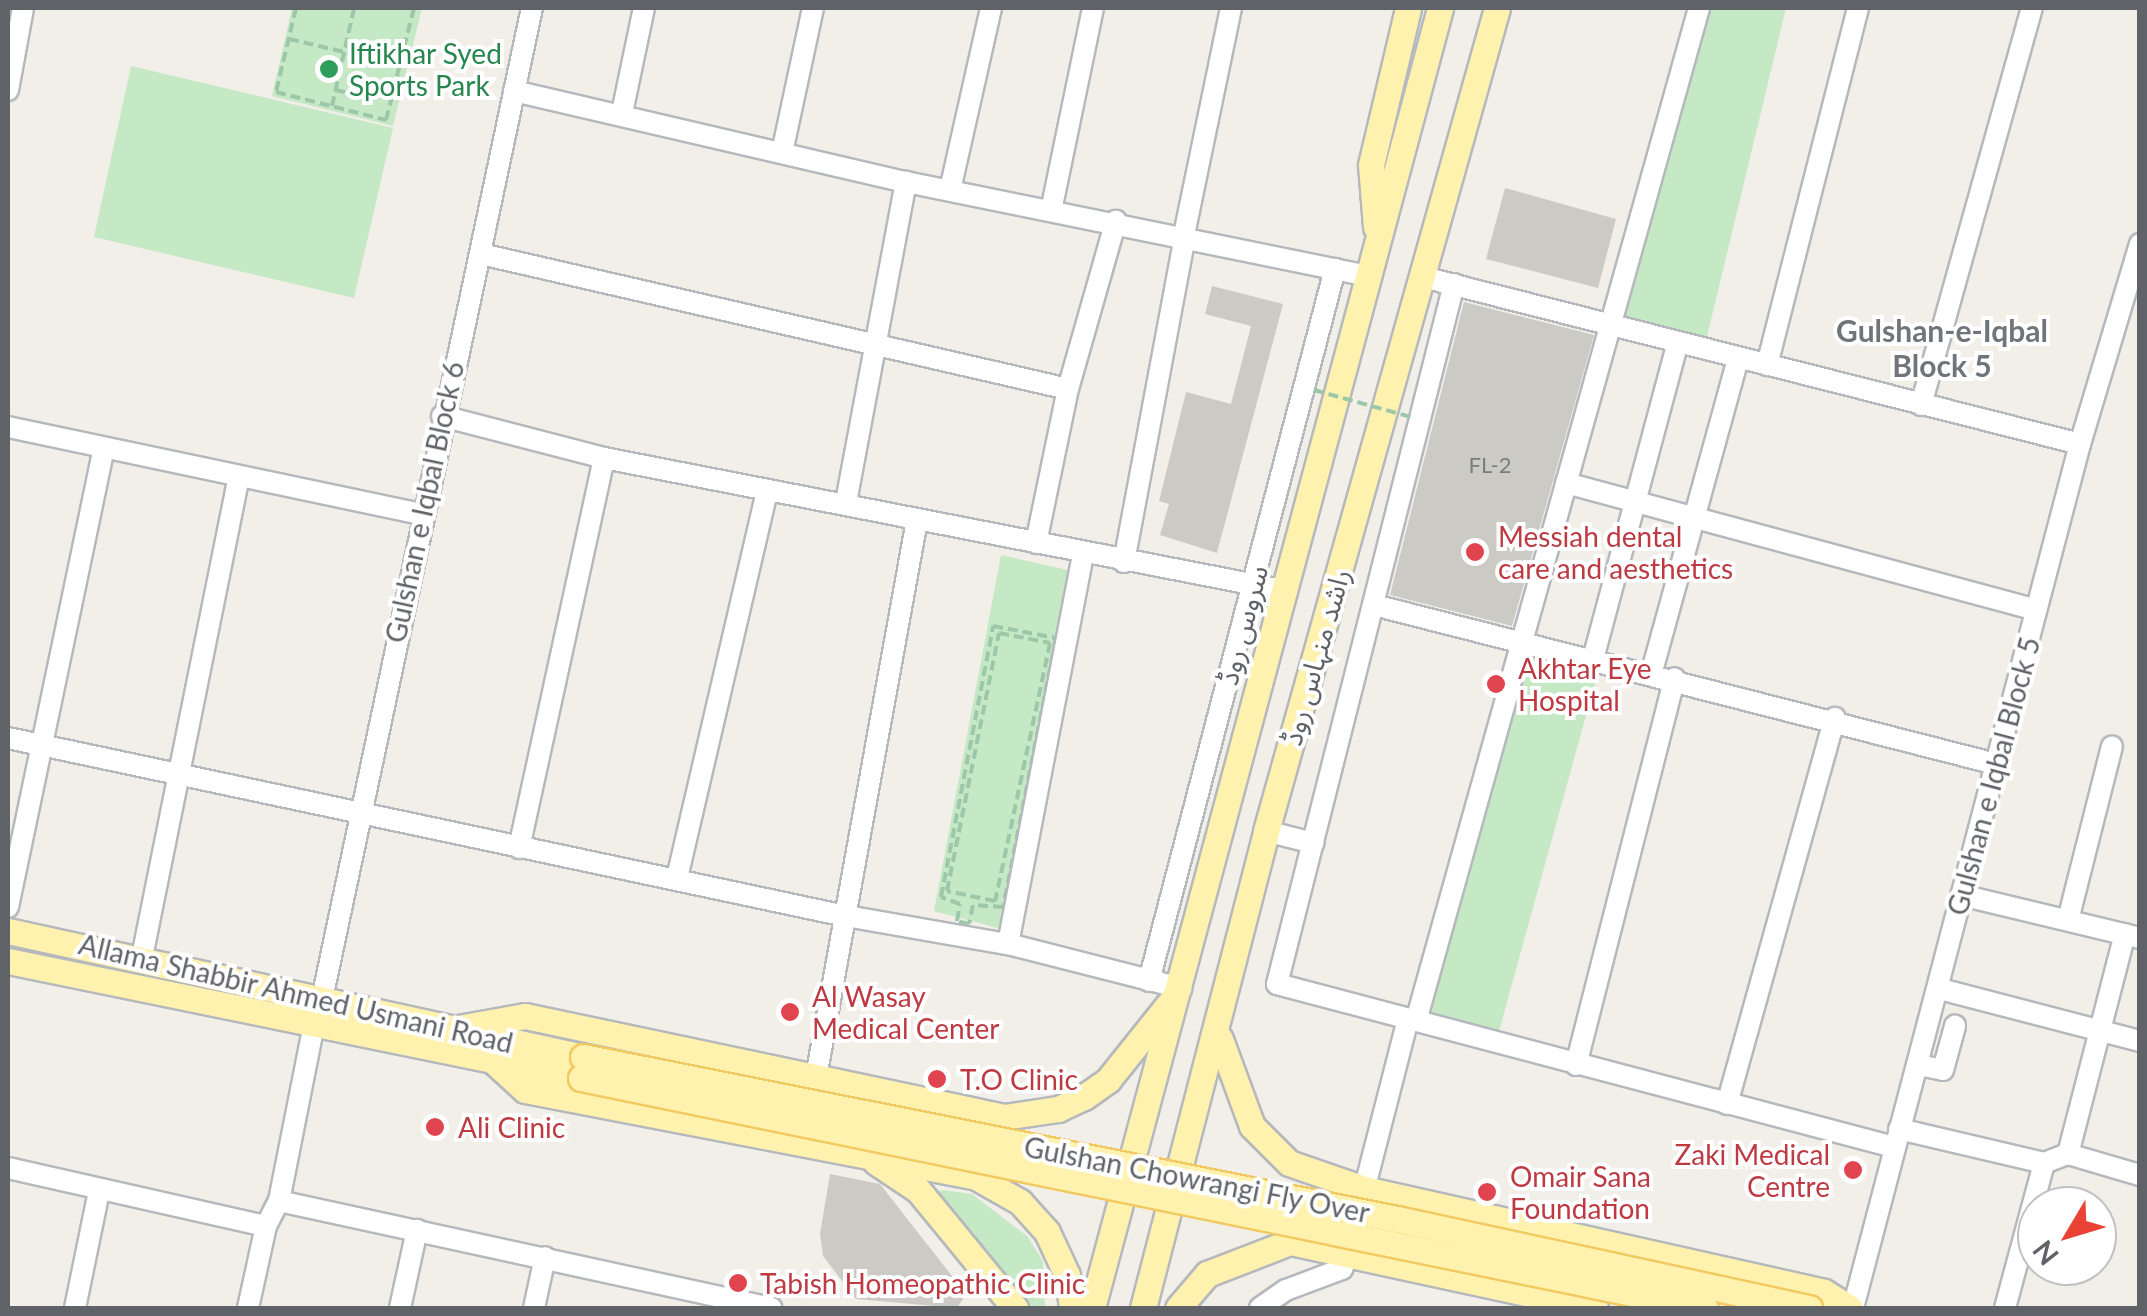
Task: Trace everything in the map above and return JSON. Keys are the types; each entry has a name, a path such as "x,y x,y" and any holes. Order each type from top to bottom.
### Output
{"main road":[{"path":"1378,248 1372,165 1408,8"},
{"name":"راشد منہاس روڈ","path":"1092,1308 1181,988 1440,8"},
{"name":"راشد منہاس روڈ","path":"1143,1308 1218,1034 1266,831 1497,8"},
{"path":"1484,54 1514,8"},
{"name":"Allama Shabbir Ahmed Usmani Road","path":"8,931 142,957 452,1029 582,1068"},
{"name":"Allama Shabbir Ahmed Usmani Road","path":"8,961 490,1058 582,1068"},
{"path":"452,1029 525,1016 1004,1117 1058,1109 1108,1080 1181,988"},
{"path":"1218,1034 1252,1126 1289,1163 1364,1189 1824,1292 1851,1308"},
{"path":"490,1058 525,1090 976,1176 1020,1202 1047,1232 1068,1275 1072,1308"},
{"name":"Gulshan Chowrangi Fly Over","path":"582,1068 1705,1308"},
{"name":"Gulshan Chowrangi Fly Over","path":"582,1068 1396,1219 1809,1308"},
{"path":"863,1154 918,1190 1015,1308"},
{"path":"1178,1308 1207,1274 1290,1242 1595,1308"}],"street":[{"path":"8,90 23,8"},
{"name":"Gulshan e Iqbal Block 6","path":"322,998 420,514 481,254 532,8"},
{"path":"622,113 644,8"},
{"path":"783,148 813,8"},
{"path":"950,190 991,8"},
{"path":"1051,211 1093,8"},
{"path":"1124,562 1231,8"},
{"path":"1260,1308 1286,1290 1342,1269 1350,1256 1364,1189 1699,8"},
{"path":"1767,365 1858,8"},
{"path":"1921,405 2032,8"},
{"path":"514,91 783,148 906,182 1116,221 1370,276"},
{"path":"846,502 880,344 906,182"},
{"path":"1036,543 1068,390 1116,221"},
{"name":"Gulshan e Iqbal Block 5","path":"1851,1308 1940,989 2080,444 2135,281 2140,244"},
{"path":"481,254 1068,390"},
{"name":"سروس روڈ","path":"1149,981 1334,269"},
{"path":"1422,277 2080,444"},
{"path":"1454,284 1277,984 1728,1104 2044,1163 2068,1154 2140,1175"},
{"path":"1593,660 1678,342"},
{"path":"1652,672 1738,358"},
{"path":"442,416 604,458 846,502 1124,562 1253,581 1287,591"},
{"path":"8,427 420,514"},
{"path":"8,908 104,449"},
{"path":"520,848 604,458"},
{"path":"142,957 239,478"},
{"path":"1566,483 2036,610"},
{"path":"677,878 767,490"},
{"path":"816,1077 841,915 918,520"},
{"path":"1008,944 1083,553"},
{"path":"1374,605 1835,718 1996,764"},
{"path":"1576,1065 1675,678"},
{"path":"1728,1104 1835,718"},
{"path":"8,738 841,915 1008,944 1181,988"},
{"path":"2068,920 2112,746"},
{"path":"1266,831 1313,843"},
{"path":"1962,895 2132,936 2098,1028 2068,1154"},
{"path":"1940,989 2140,1041"},
{"path":"248,1308 266,1226 279,1201 314,1024"},
{"path":"1918,1065 1943,1070 1955,1026"},
{"path":"2005,1308 2044,1163"},
{"path":"8,1168 266,1226"},
{"path":"75,1308 99,1190"},
{"path":"279,1201 544,1258 673,1299 771,1308"},
{"path":"400,1308 417,1230"},
{"path":"534,1308 544,1258"}],"path":[{"path":"296,8 276,92 386,120 414,8"},
{"path":"332,106 354,8"},
{"path":"289,38 400,65"},
{"path":"335,90 359,95"},
{"path":"1314,390 1411,417"},
{"path":"974,904 1003,907 1056,638 993,626 941,898 960,904 957,921 969,924 974,904 976,897"},
{"path":"999,634 1050,643 996,901 976,897 947,890 999,634"}],"green space":[{"path":"292,8 422,8 393,126 272,96"},
{"path":"1697,8 1786,8 1704,349 1608,325"},
{"path":"131,66 393,128 354,298 94,237"},
{"path":"1001,555 1072,571 1005,930 934,911"},
{"path":"1520,640 1601,661 1496,1042 1416,1021"},
{"path":"942,1190 972,1194 1027,1236 1043,1261 1045,1308 1024,1308 934,1193"}],"building":[{"path":"1505,188 1616,219 1598,288 1486,259"},
{"path":"1212,286 1283,304 1217,553 1160,535 1169,504 1159,501 1186,392 1231,404 1251,326 1205,314"},
{"path":"1464,302 1594,335 1512,626 1390,595"},
{"path":"830,1174 880,1184 966,1294 957,1308 856,1299 823,1256 820,1234"}],"place":[{"name":"Iftikhar Syed Sports Park","path":"329,69"},
{"name":"Messiah dental care and aesthetics","path":"1475,552"},
{"name":"Akhtar Eye Hospital","path":"1496,684"},
{"name":"Al Wasay Medical Center","path":"790,1012"},
{"name":"T.O Clinic","path":"937,1079"},
{"name":"Ali Clinic","path":"435,1127"},
{"name":"Zaki Medical Centre","path":"1853,1170"},
{"name":"Omair Sana Foundation","path":"1487,1192"},
{"name":"Tabish Homeopathic Clinic","path":"738,1283"}],"district":[{"name":"Gulshan-e-Iqbal Block 5","path":"1942,347"}]}
